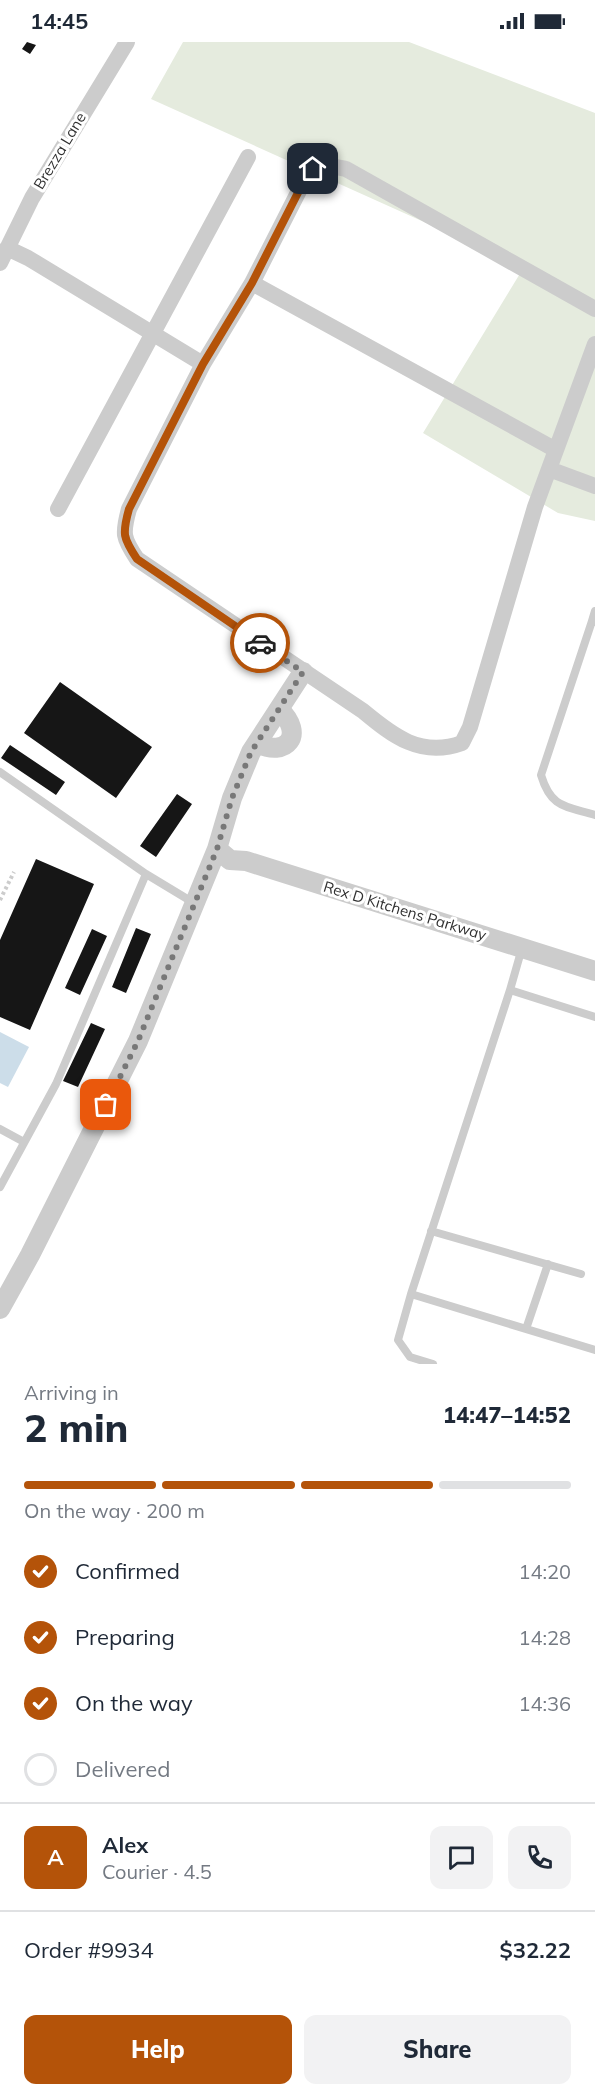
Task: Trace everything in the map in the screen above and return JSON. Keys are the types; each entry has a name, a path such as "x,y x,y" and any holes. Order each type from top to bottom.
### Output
{"street":[{"name":"Brezza Lane","path":"4,256 32,198 127,42"},
{"path":"58,509 248,157"},
{"path":"595,309 346,170 327,165 313,169 305,179 252,283 203,364 129,509 124,525 125,541 137,559 363,711 392,735 427,749 446,749 462,743 470,727 535,507 595,344"},
{"path":"4,256 28,258 203,364"},
{"path":"252,283 556,450"},
{"path":"549,469 595,486"},
{"path":"0,1309 30,1255 138,1041 217,849 232,798 251,752 303,672"},
{"name":"Rex D Kitchens Parkway","path":"217,849 230,860 246,861 595,971"}],"lane":[{"path":"595,611 541,775 546,790 556,803 595,815"},
{"path":"0,772 146,874 194,903"},
{"path":"0,1187 56,1084 146,874"},
{"path":"433,1364 410,1357 398,1340 522,948"},
{"path":"510,990 595,1017"},
{"path":"0,1129 24,1142"},
{"path":"431,1232 581,1274"},
{"path":"526,1329 548,1264"},
{"path":"411,1294 595,1350"}],"path":[{"path":"0,900 14,872"}],"shaded area":[{"path":"183,42 409,42 595,113 595,521 558,513 423,433 524,267 151,99"}],"water":[{"path":"0,1032 29,1047 8,1087 0,1083"}],"building":[{"path":"27,42 36,45 30,54 22,49"},
{"path":"60,682 152,747 116,798 24,733"},
{"path":"10,745 65,782 56,795 1,758"},
{"path":"177,794 192,804 156,857 140,846"},
{"path":"36,859 94,884 30,1030 0,1017 0,940"},
{"path":"136,928 151,934 126,993 112,987"},
{"path":"92,929 107,936 80,995 65,988"},
{"path":"91,1023 105,1029 78,1087 63,1081"}],"way so far":[{"path":"106,1105 138,1041 217,849 232,798 251,752 303,672 260,643"}],"route":[{"path":"260,643 137,559 125,541 124,525 129,509 203,364 252,283 305,179 313,169"}]}
